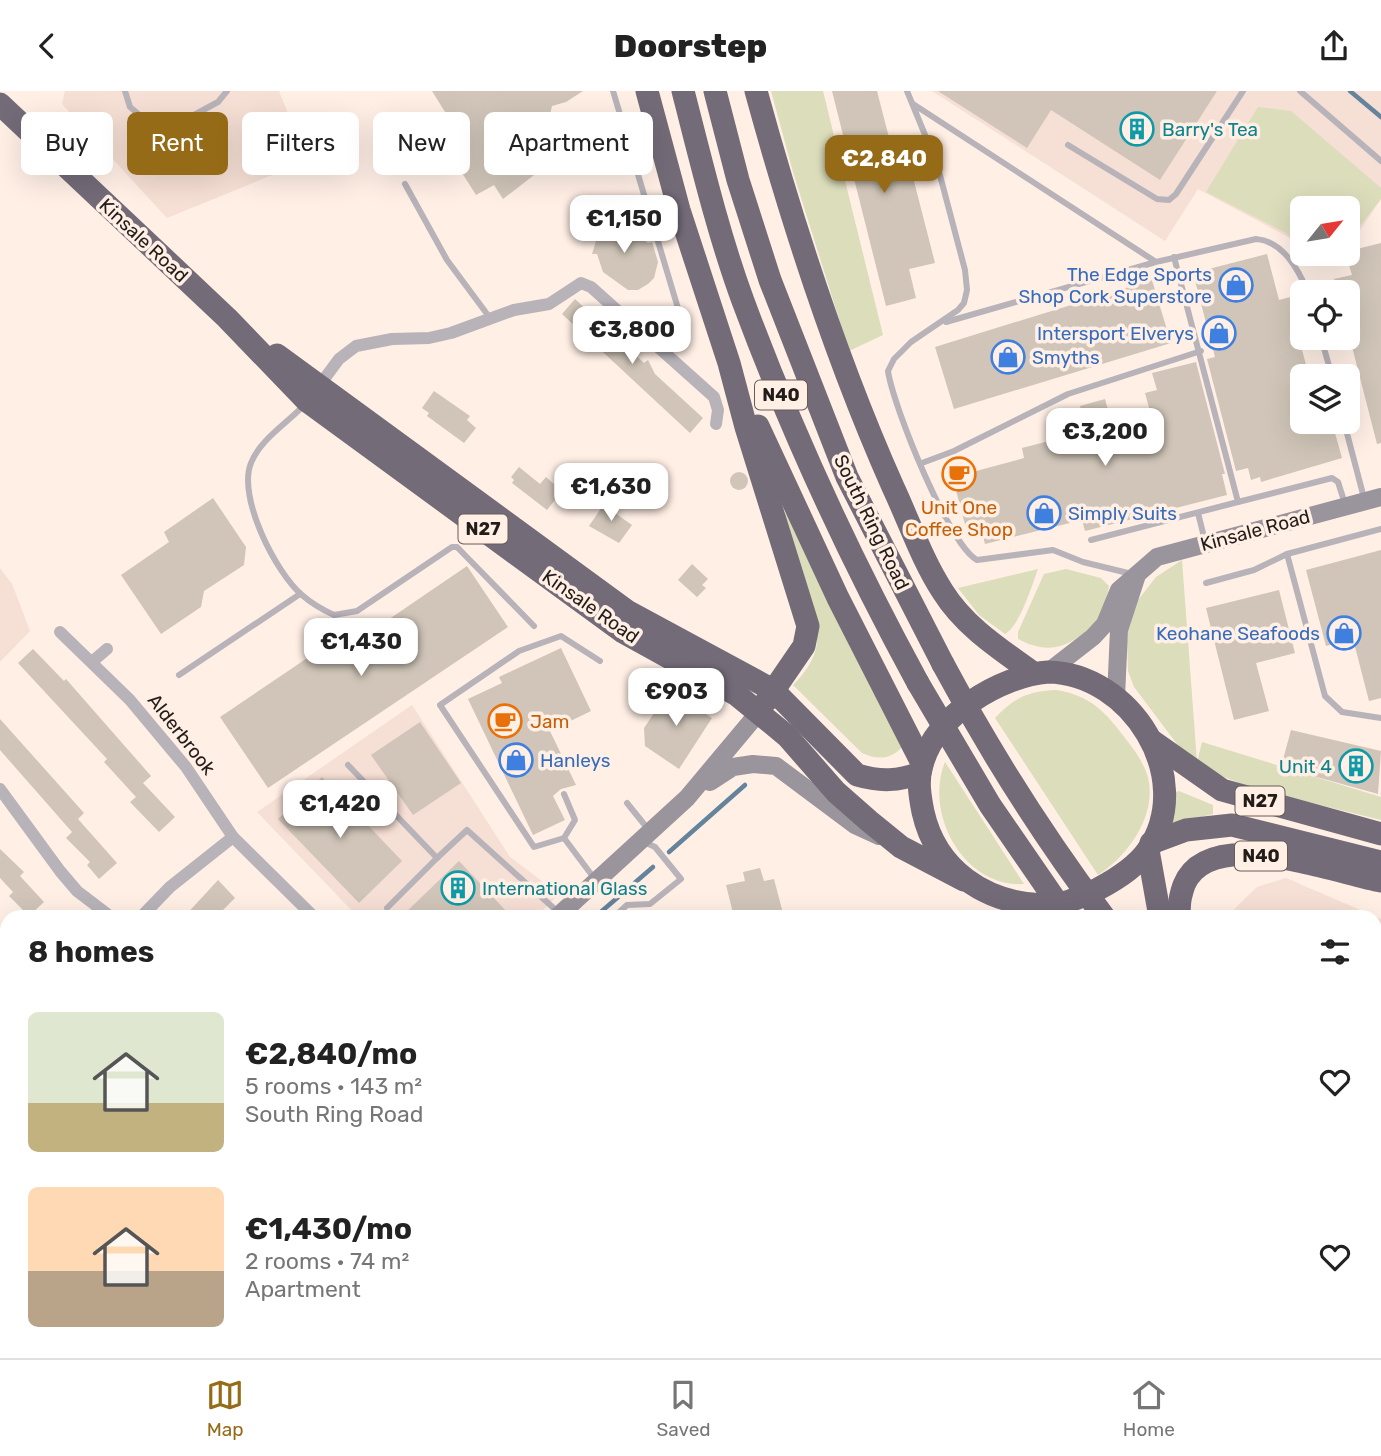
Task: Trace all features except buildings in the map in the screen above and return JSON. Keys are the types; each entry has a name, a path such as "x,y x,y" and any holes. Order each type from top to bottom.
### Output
{"highway":[{"path":"647,91 679,210 729,363 746,427 808,626 804,646 759,712"},
{"name":"South Ring Road","path":"683,91 708,190 743,300 815,479 863,581 918,683 990,805 1062,910"},
{"name":"South Ring Road","path":"715,91 770,280 842,465 975,724 1099,910"},
{"path":"756,91 790,211 833,341 867,429 909,523 943,592 967,622 1041,672"},
{"name":"Kinsale Road","path":"0,104 227,318 314,393 623,632 695,670 759,712 787,736 836,792 901,847 964,880"},
{"path":"729,363 838,598 921,768"},
{"name":"Kinsale Road","path":"314,393 407,453 627,611 773,689 858,775 875,780 896,781 921,768"},
{"path":"921,768 941,730 956,715 992,689 1041,672"},
{"name":"N27","path":"921,768 920,797 926,826 938,852 964,880 1012,909 1079,898 1133,867 1149,847 1163,806 1163,776 1152,741 1138,719 1116,697 1090,681 1063,672 1041,672"},
{"name":"N27","path":"1152,741 1222,790 1381,834"},
{"name":"N27","path":"1149,847 1186,830 1232,825 1381,862"},
{"path":"1149,847 1159,910"},
{"name":"N40","path":"1180,910 1180,899 1190,874 1200,865 1225,854 1255,855 1381,881"}],"street":[{"path":"314,393 339,359 356,346 392,339 429,338 490,318 549,304 576,284 586,284 714,397 718,411 716,424"},
{"name":"Kinsale Road","path":"1041,672 1093,637 1105,624 1119,590 1157,557 1373,499"},
{"path":"1116,697 1119,630 1137,575"},
{"name":"Alderbrook","path":"60,632 93,661 130,700 186,767 233,837 307,910"},
{"path":"93,661 107,649"},
{"path":"567,910 687,798 751,725 759,712"},
{"path":"687,798 733,767 753,764 776,766 855,825 901,847"},
{"path":"0,789 60,870 78,891 102,910"},
{"path":"148,910 170,887 233,837"}],"lane":[{"path":"125,91 130,107 143,118 181,122 218,102 227,91"},
{"path":"614,91 683,325"},
{"path":"906,91 937,165 967,282 964,303 901,351 888,372 898,408 955,537 965,551 977,560 1053,549 1083,562 1137,575"},
{"path":"1068,145 1157,199 1169,200 1177,194 1243,91"},
{"path":"1300,91 1381,161"},
{"path":"911,103 1156,262"},
{"path":"405,184 447,260 490,318"},
{"path":"938,324 1174,257 1244,241 1268,240 1284,251 1301,280"},
{"path":"1174,257 1201,351 1238,502"},
{"path":"922,463 954,451 1068,394 1201,351"},
{"path":"314,393 261,445 250,465 249,488 254,512 271,552 300,594 334,615 357,611 452,547 457,547 534,626"},
{"path":"1349,434 1373,499"},
{"path":"1091,540 1332,478 1340,485 1345,506"},
{"path":"1198,513 1206,543"},
{"path":"1206,583 1254,570 1287,554 1381,529"},
{"path":"1287,554 1325,696 1342,712 1381,718"},
{"path":"179,675 300,594"},
{"path":"564,794 575,821 564,838 534,847 440,705 519,651 561,636 600,661"},
{"path":"348,765 437,857"},
{"path":"622,910 627,905 650,904 681,879 646,836 627,803"},
{"path":"387,908 467,830 554,910"},
{"path":"564,838 597,881"}],"shaded area":[{"path":"65,91 279,91 287,112 242,112 242,175 273,175 167,218 127,175 228,175 228,112 127,112 127,175 113,159 113,112 69,112 62,104"},
{"path":"932,91 1381,91 1381,199 1360,230 1360,196 1290,196 1290,239 1198,189 1165,241"},
{"path":"0,568 12,584 30,631 0,662"},
{"path":"412,705 510,857 559,894 543,910 351,910 257,812"},
{"path":"1286,878 1360,910 1233,910 1257,887"}],"green space":[{"path":"771,91 823,91 883,335 849,351 793,172"},
{"path":"1258,107 1291,111 1381,188 1381,199 1360,226 1360,196 1290,196 1290,237 1206,192"},
{"path":"786,513 903,746 894,754 879,758 862,753 793,685 808,666 817,643 814,616 782,517"},
{"path":"1182,560 1197,762 1202,742 1381,797 1381,820 1252,788 1197,766 1183,752 1134,687 1128,671 1127,642 1129,619 1138,600 1156,577"},
{"path":"1038,569 1016,623 1005,634 979,615 958,588"},
{"path":"1066,569 1101,578 1109,586 1103,618 1064,645 1044,647 1018,639 1018,632 1044,574"},
{"path":"1056,690 1083,698 1105,714 1134,750 1147,774 1149,803 1139,832 1120,856 1098,875 995,718 1022,697"},
{"path":"945,762 1024,884 1002,882 983,874 967,861 954,844 940,803 940,782"},
{"path":"1179,791 1213,805 1213,814 1173,824 1174,793"}],"waterway":[{"path":"1350,91 1381,117"},
{"path":"669,852 745,785"},
{"path":"603,910 653,867"}],"place":[{"name":"Barry's Tea","path":"1137,129"},
{"name":"The Edge Sports Shop Cork Superstore","path":"1236,285"},
{"name":"Intersport Elverys","path":"1219,333"},
{"name":"Smyths","path":"1008,357"},
{"name":"Unit One Coffee Shop","path":"959,474"},
{"name":"Simply Suits","path":"1044,513"},
{"name":"Keohane Seafoods","path":"1344,633"},
{"name":"Jam","path":"505,721"},
{"name":"Hanleys","path":"516,760"},
{"name":"Unit 4","path":"1356,766"},
{"name":"International Glass","path":"458,888"}]}
